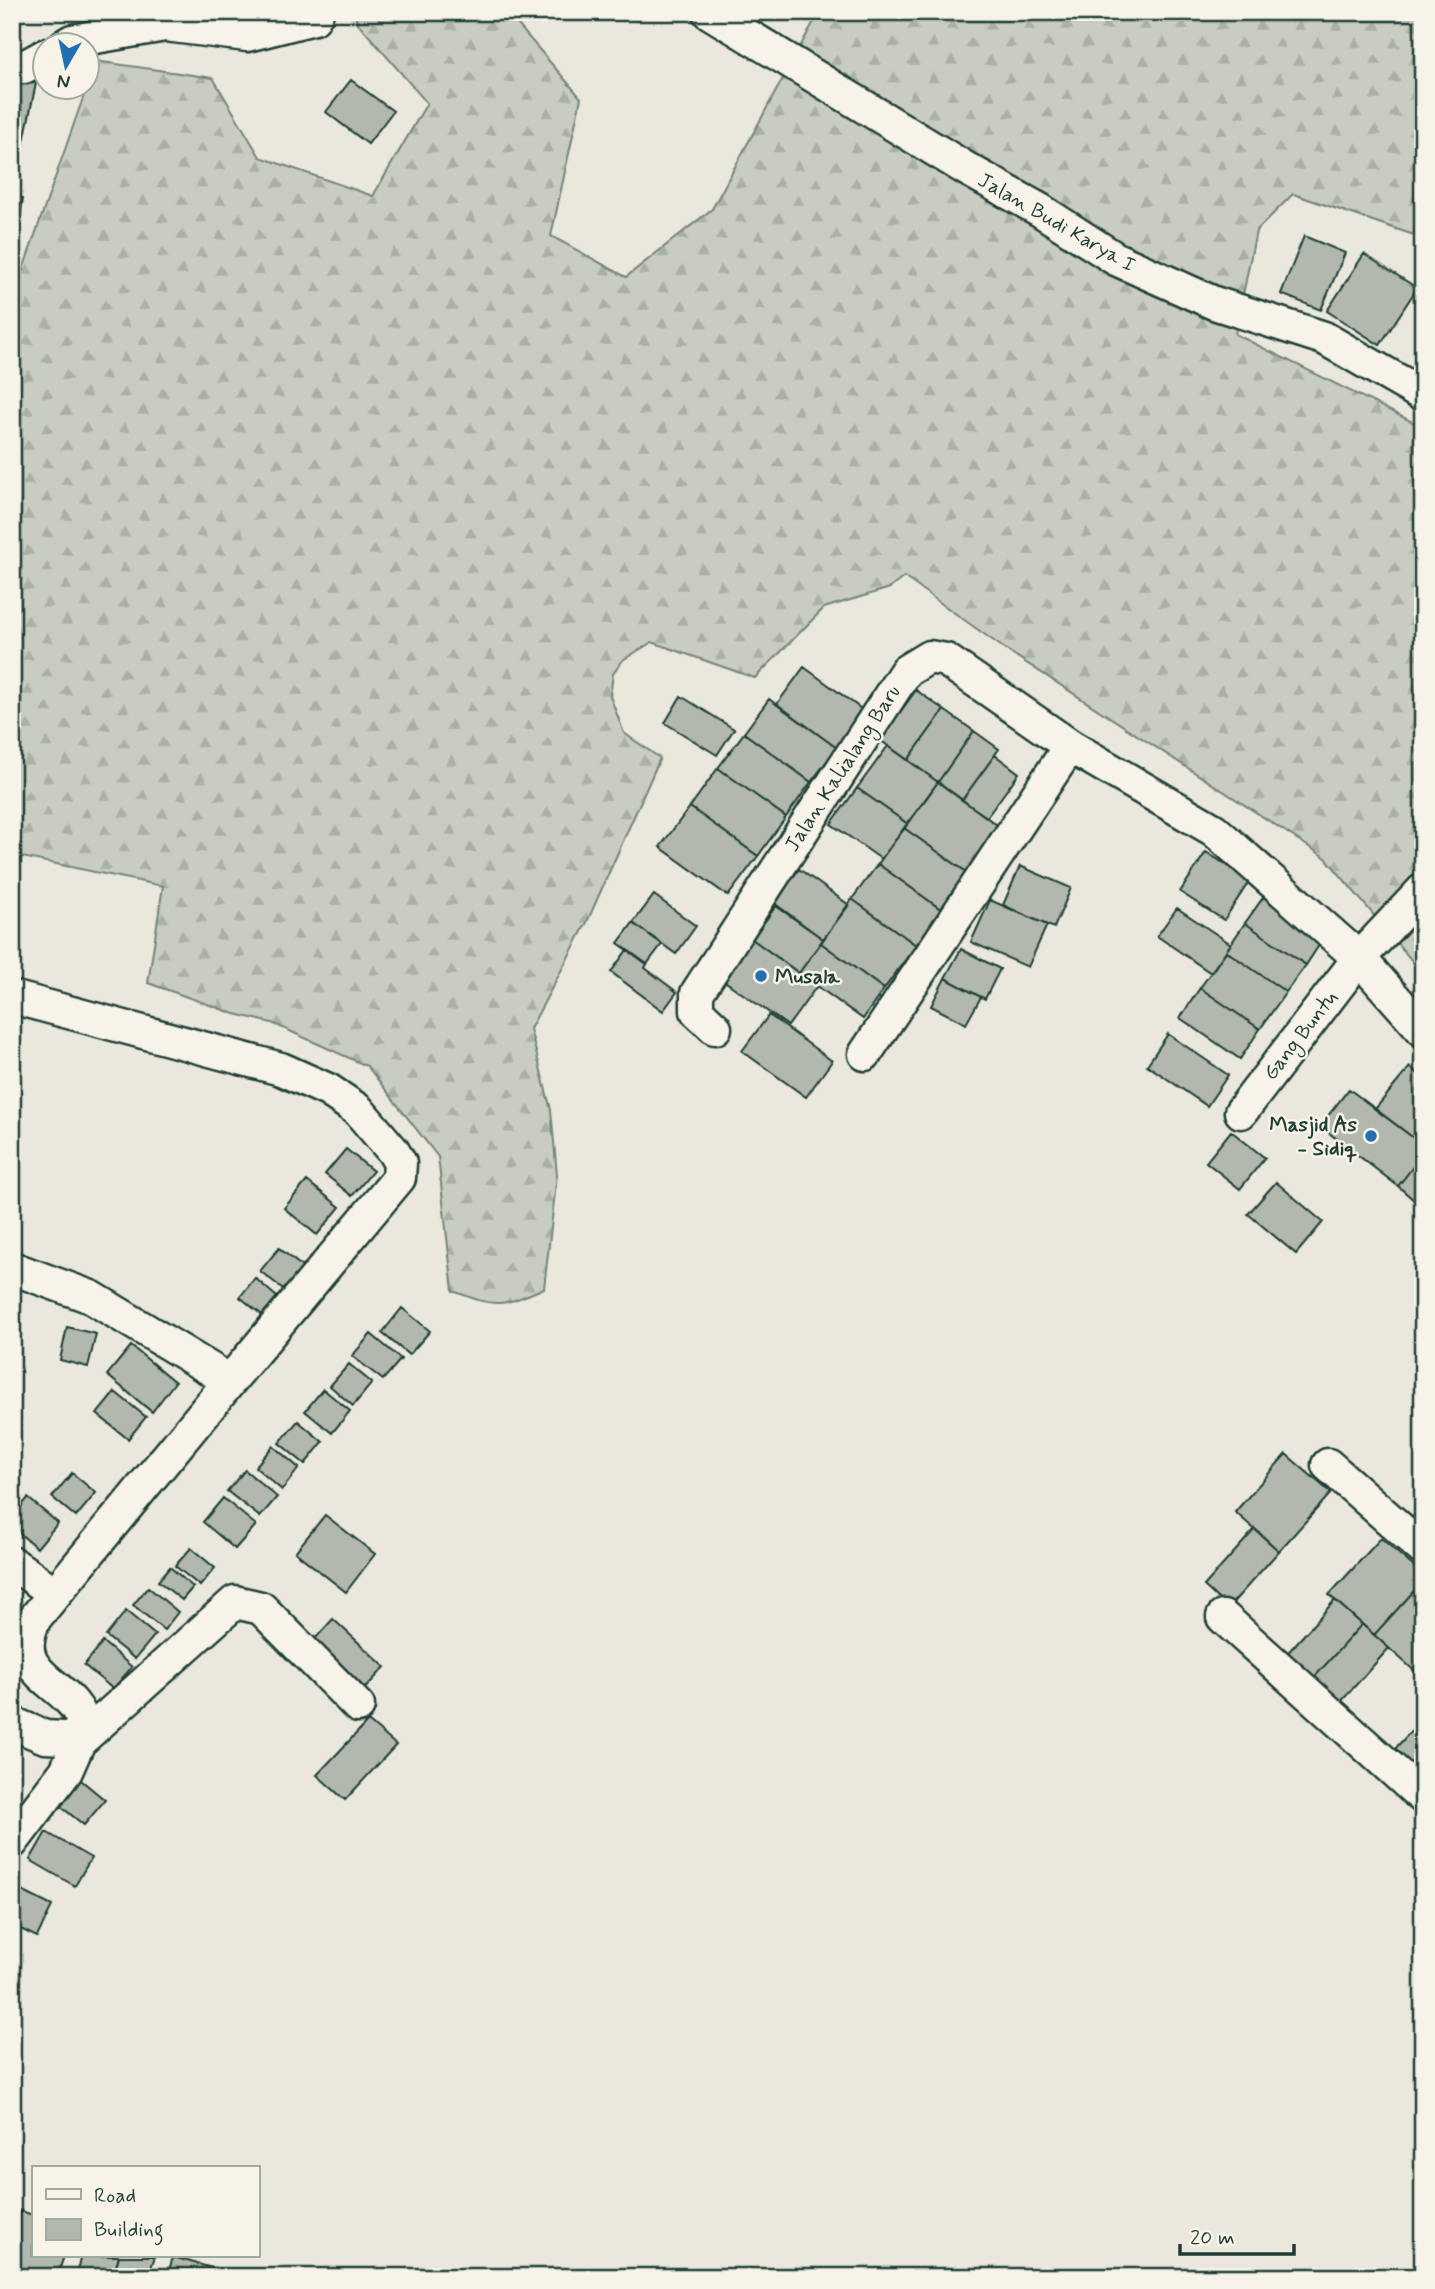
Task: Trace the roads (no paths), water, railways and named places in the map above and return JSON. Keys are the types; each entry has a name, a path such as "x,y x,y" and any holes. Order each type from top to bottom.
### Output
{"street":[{"path":"102,36 165,25 247,35 314,18 317,12"},
{"name":"Jalan Budi Karya I","path":"709,12 964,168 1040,210 1116,259 1213,303 1324,338 1423,396"},
{"path":"12,67 24,67 32,63"},
{"name":"Jalan Kalialang Baru","path":"715,1028 697,1011 697,993 906,671 916,662 929,657 946,660 1070,746 1214,830 1359,958 1423,1030"},
{"path":"865,1054 1070,746"},
{"path":"1359,958 1423,890"},
{"name":"Gang Buntu","path":"1241,1112 1359,958"},
{"path":"12,997 281,1069 328,1090 358,1110 400,1163 399,1178 53,1592 35,1618 27,1634 26,1650 33,1666 77,1708 85,1728 66,1771 12,1842"},
{"path":"12,1268 91,1297 230,1381"},
{"path":"1328,1465 1423,1549"},
{"path":"12,1563 53,1592"},
{"path":"12,1723 45,1737 82,1739 235,1602 261,1608 358,1706"},
{"path":"1223,1617 1423,1797"}],"place":[{"name":"Musala","path":"761,976"},
{"name":"Masjid As - Sidiq","path":"1371,1136"}]}
